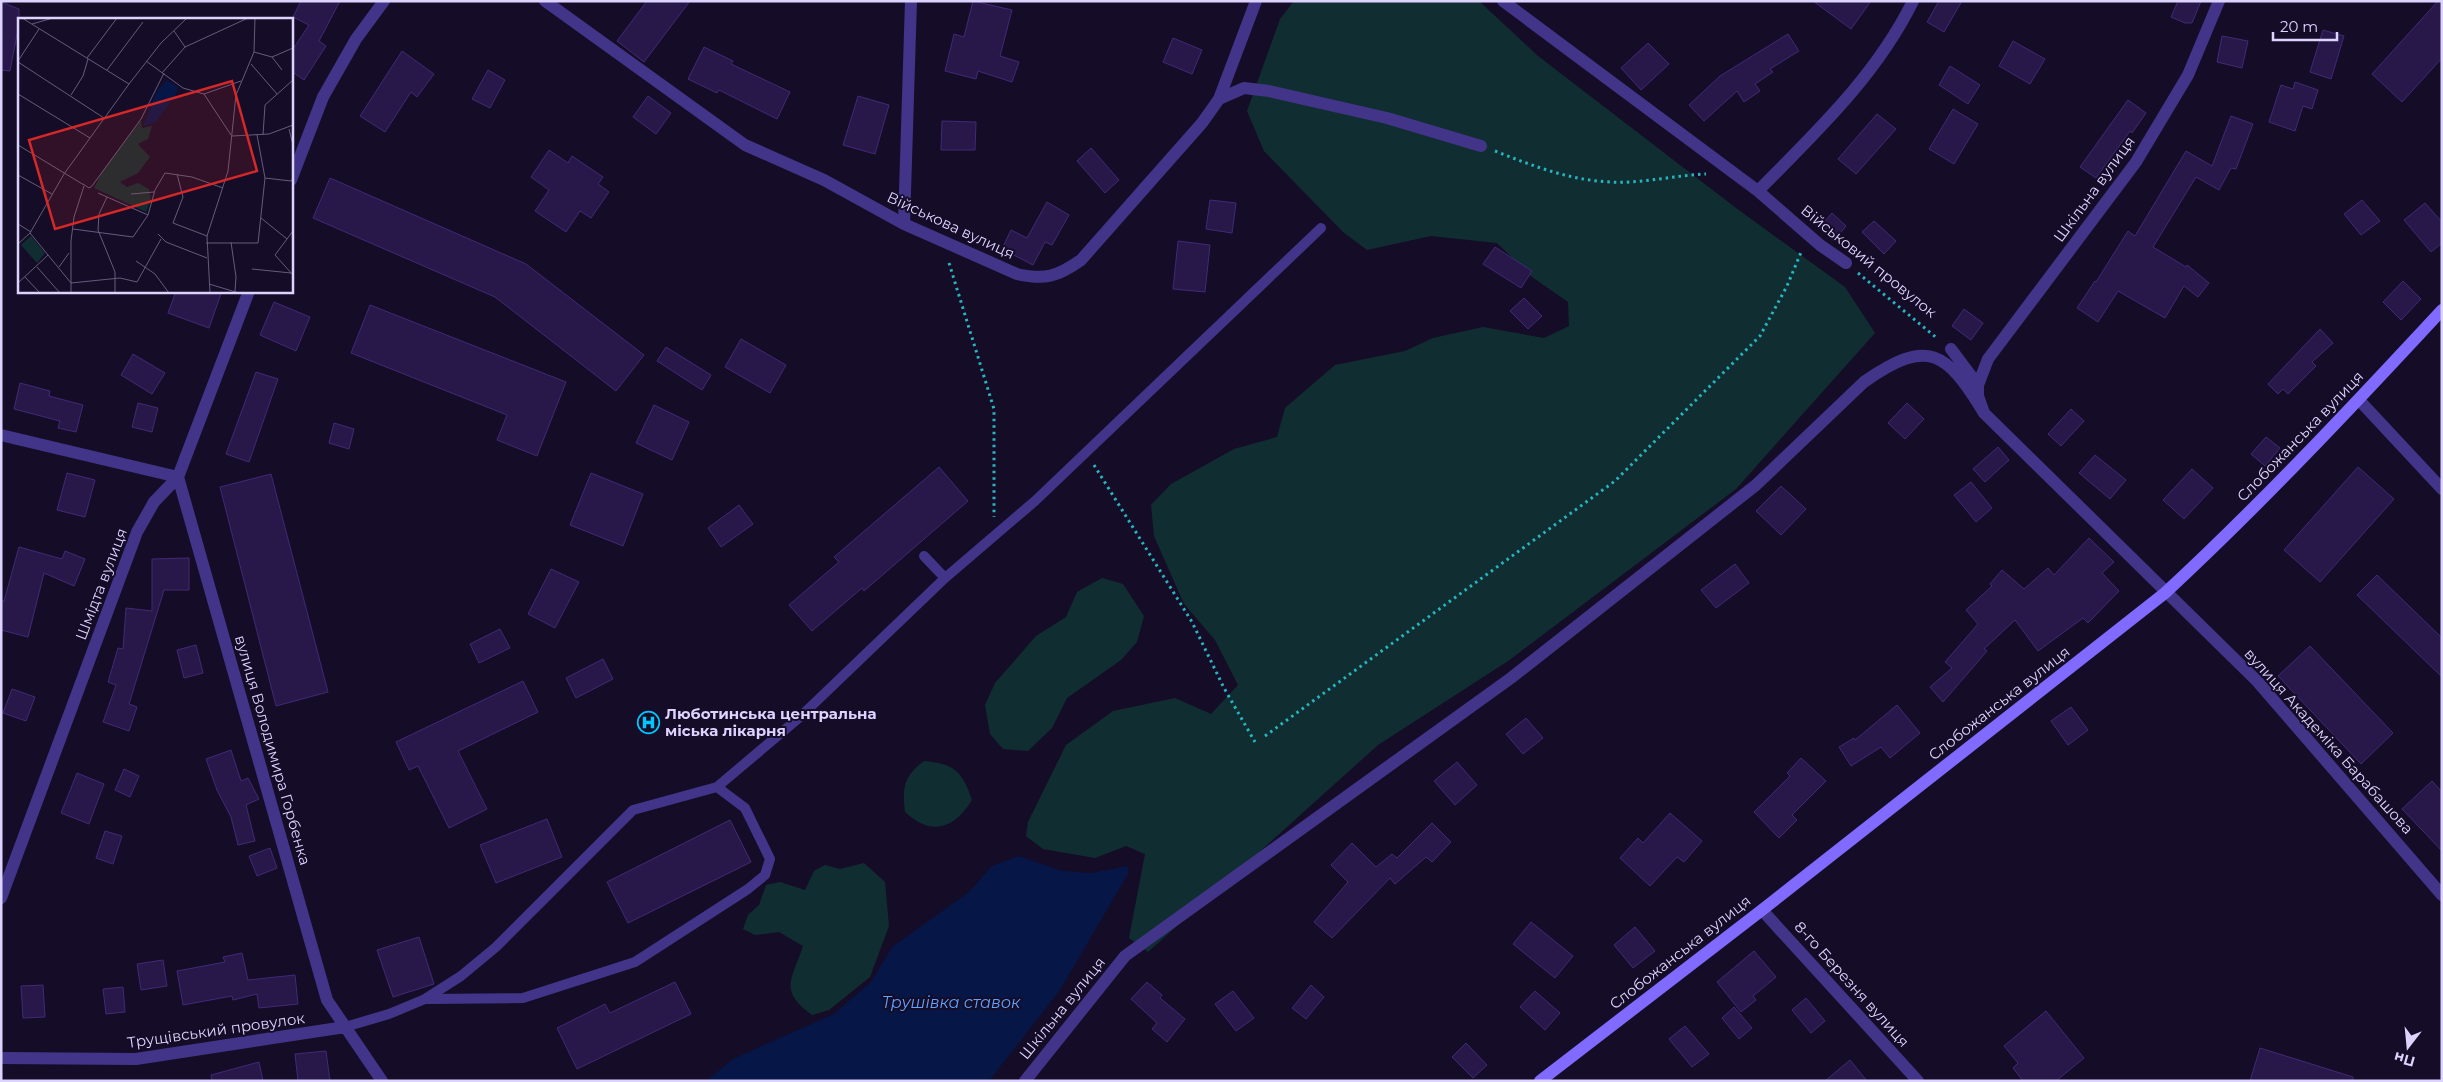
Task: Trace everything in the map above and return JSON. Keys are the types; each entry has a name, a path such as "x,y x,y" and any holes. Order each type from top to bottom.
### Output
{"street":[{"path":"292,177 323,97 356,39 384,1"},
{"name":"Військова вулиця","path":"545,1 746,145 824,180 904,224 1017,274 1034,278 1048,278 1067,270 1081,260 1202,123 1219,99 1256,1"},
{"path":"904,224 911,1"},
{"name":"Військовий провулок","path":"1503,1 1758,191 1808,235 1846,263"},
{"path":"1758,191 1854,92 1899,30 1913,1"},
{"name":"Шкільна вулиця","path":"1978,385 1988,358 2136,162 2188,75 2219,1"},
{"path":"1219,99 1244,88 1269,91 1387,118 1481,146"},
{"name":"Шмідта вулиця","path":"1,898 137,532 154,502 178,477 249,292"},
{"name":"Слобожанська вулиця","path":"1540,1081 1762,910 2165,593 2207,554 2359,400 2442,310"},
{"path":"1951,349 1978,385 1978,396 1984,413 2165,593"},
{"name":"Шкільна вулиця","path":"1025,1081 1124,956 1511,678 1756,485 1864,382 1883,368 1915,354 1927,354 1943,362 1958,375 1984,413"},
{"path":"2359,400 2442,489"},
{"path":"1,435 178,477"},
{"name":"вулиця Володимира Горбенка","path":"178,477 328,1000 382,1081"},
{"name":"вулиця Академіка Барабашова","path":"2165,593 2257,681 2442,894"},
{"name":"8-го Березня вулиця","path":"1762,910 1918,1081"},
{"name":"Трущівський провулок","path":"1,1058 136,1060 345,1028"}],"lane":[{"path":"345,1028 389,1014 425,999 461,976 496,947 633,810 717,787 800,717 945,578 1086,452 1321,228"},
{"path":"924,556 945,578"},
{"path":"425,999 524,998 635,962 748,889 765,875 770,859 745,808 717,787"}],"path":[{"path":"1481,146 1546,171 1580,179 1612,183 1700,174 1737,175"},
{"path":"1264,736 1615,481 1760,336 1786,286 1808,235"},
{"path":"942,241 994,409 994,536"},
{"name":"Військовий провулок","path":"1846,263 1951,349"},
{"path":"1086,452 1192,622 1224,688 1255,742"}],"green space":[{"path":"1294,1 1479,1 1538,56 1736,208 1845,287 1875,333 1736,489 1508,661 1378,745 1148,952 1129,938 1145,854 1126,846 1095,858 1043,849 1026,836 1028,822 1066,745 1113,711 1175,698 1211,714 1238,685 1215,640 1184,604 1154,536 1151,505 1171,484 1234,449 1277,437 1285,408 1335,365 1405,351 1433,338 1483,327 1544,338 1569,326 1568,302 1532,277 1497,243 1431,236 1367,250 1343,232 1264,151 1247,111 1280,19"},
{"path":"1102,578 1123,584 1144,616 1137,642 1121,660 1067,698 1052,728 1028,751 1003,749 990,734 985,705 995,683 1036,636 1066,617 1077,592"},
{"path":"924,761 943,764 956,771 965,782 972,800 957,818 941,826 933,827 924,824 905,812 904,789 908,777"},
{"path":"864,863 885,882 889,926 870,977 829,1010 812,1015 801,1006 791,991 792,976 803,946 779,932 755,935 743,929 748,915 759,905 766,885 780,882 805,890 814,871 825,865 840,869"}],"water":[{"name":"Трушівка ставок","path":"1019,856 1062,871 1092,873 1127,866 1129,872 1060,990 989,1081 706,1081 733,1059 834,1014 871,982 892,947 969,892 992,866"}],"building":[{"path":"301,1 340,1 319,41 326,46 304,80 292,72 292,50 309,25 293,17"},
{"path":"647,1 690,1 644,62 617,41"},
{"path":"973,1 1012,10 1000,56 1019,62 1012,82 978,71 976,79 945,71 954,34 964,37"},
{"path":"1813,1 1871,1 1851,29"},
{"path":"1939,1 1962,1 1944,32 1927,22"},
{"path":"2178,1 2201,1 2192,23 2185,23 2171,17"},
{"path":"2438,1 2442,1 2442,58 2402,102 2372,74"},
{"path":"1,2 19,9 19,18 10,71 1,70"},
{"path":"2323,30 2344,36 2331,79 2310,72"},
{"path":"1788,34 1799,51 1770,69 1773,72 1755,84 1760,91 1744,102 1737,91 1704,121 1689,105 1720,76"},
{"path":"2222,36 2248,41 2242,68 2217,62"},
{"path":"1173,38 1202,50 1192,74 1163,62"},
{"path":"2013,41 2045,59 2030,84 1999,66"},
{"path":"1648,43 1669,64 1641,90 1621,68"},
{"path":"704,47 733,61 731,64 790,92 777,119 719,90 717,93 688,79"},
{"path":"402,51 434,74 417,97 411,92 385,132 360,116"},
{"path":"1950,66 1980,85 1968,104 1939,85"},
{"path":"488,70 505,80 490,108 472,99"},
{"path":"2295,82 2318,90 2312,109 2303,106 2295,131 2269,122 2281,85 2293,89"},
{"path":"648,96 671,113 656,134 633,117"},
{"path":"858,96 889,105 875,154 843,145"},
{"path":"2128,100 2146,113 2132,133 2130,131 2096,178 2080,167"},
{"path":"1953,109 1978,124 1954,164 1929,149"},
{"path":"1877,114 1896,129 1856,174 1838,159"},
{"path":"2231,116 2253,124 2236,169 2231,168 2219,190 2196,177 2153,247 2186,267 2187,265 2209,283 2198,297 2184,286 2165,318 2118,291 2098,322 2077,308 2128,231 2135,236 2186,151 2212,166"},
{"path":"942,121 976,122 975,150 941,150"},
{"path":"1091,148 1119,180 1105,193 1077,161"},
{"path":"549,150 568,163 572,156 603,177 598,184 609,192 591,218 580,211 566,232 535,211 549,190 531,177"},
{"path":"330,178 526,264 644,355 616,391 495,297 313,218"},
{"path":"1210,200 1236,203 1232,233 1206,229"},
{"path":"2362,200 2380,221 2361,235 2344,214"},
{"path":"1047,202 1069,215 1052,245 1045,242 1033,265 1002,249 1011,230 1027,238"},
{"path":"2425,203 2442,222 2442,243 2431,252 2404,220"},
{"path":"1832,213 1846,226 1834,241 1819,228"},
{"path":"1874,221 1896,241 1884,254 1862,232"},
{"path":"1178,241 1210,245 1205,292 1173,289"},
{"path":"1495,247 1532,271 1521,288 1483,264"},
{"path":"2403,281 2421,299 2401,320 2383,302"},
{"path":"176,292 222,292 209,328 168,313"},
{"path":"1524,298 1542,316 1528,329 1510,311"},
{"path":"274,302 310,317 296,351 260,335"},
{"path":"370,305 566,382 537,456 497,440 507,415 351,353"},
{"path":"1964,309 1983,323 1971,340 1952,326"},
{"path":"2320,329 2333,343 2312,362 2316,366 2288,394 2283,389 2278,394 2268,384"},
{"path":"741,339 786,365 770,393 725,367"},
{"path":"666,347 711,375 702,390 657,361"},
{"path":"133,354 165,373 152,394 121,375"},
{"path":"256,372 278,379 249,462 226,454"},
{"path":"20,383 50,391 49,396 83,405 76,432 58,428 60,421 14,409"},
{"path":"138,403 158,408 152,432 132,427"},
{"path":"1907,403 1924,419 1905,439 1888,423"},
{"path":"654,405 689,422 672,460 636,443"},
{"path":"2071,409 2084,421 2061,446 2048,434"},
{"path":"334,423 354,429 349,449 329,443"},
{"path":"2266,437 2280,448 2265,466 2251,454"},
{"path":"1998,447 2009,460 1985,482 1973,469"},
{"path":"2095,455 2126,480 2110,499 2079,473"},
{"path":"939,467 968,501 864,591 862,588 812,631 789,605 839,562 834,557"},
{"path":"2358,467 2394,499 2320,582 2284,550"},
{"path":"2192,469 2213,488 2184,519 2163,500"},
{"path":"67,473 95,480 85,517 57,510"},
{"path":"591,473 643,494 623,546 570,525"},
{"path":"271,474 328,692 276,706 220,487"},
{"path":"1971,482 1992,508 1976,522 1954,495"},
{"path":"1781,486 1806,509 1781,535 1756,511"},
{"path":"739,505 753,524 721,547 708,528"},
{"path":"2089,538 2114,562 2102,573 2119,591 2088,623 2083,618 2038,651 2015,620 1984,649 1987,651 1943,702 1930,687 1952,668 1945,662 1978,624 1966,610 1992,586 1990,584 2002,570 2024,589 2048,568 2054,575"},
{"path":"19,547 62,559 65,551 85,559 74,586 44,573 28,637 1,630 1,601 4,601"},
{"path":"189,558 189,590 164,590 129,704 137,707 129,731 103,722 116,685 108,682 118,648 123,649 126,608 152,611 152,559"},
{"path":"1735,564 1749,583 1716,608 1701,590"},
{"path":"551,569 579,582 555,628 528,614"},
{"path":"2377,575 2442,638 2442,677 2357,595"},
{"path":"500,629 510,648 479,663 470,644"},
{"path":"196,645 203,673 184,678 177,650"},
{"path":"2310,646 2393,733 2361,764 2278,676"},
{"path":"603,659 613,679 576,698 566,678"},
{"path":"523,681 538,712 458,751 487,809 449,828 418,766 409,770 396,742"},
{"path":"12,689 35,697 26,721 3,713"},
{"path":"1897,705 1920,733 1890,758 1881,747 1851,766 1839,747 1854,738 1855,740"},
{"path":"2071,707 2088,730 2068,745 2051,721"},
{"path":"1526,718 1543,738 1523,754 1506,734"},
{"path":"231,750 241,781 248,778 259,799 246,805 255,841 238,845 231,817 217,790 206,759"},
{"path":"1801,758 1826,781 1792,815 1797,820 1779,838 1754,812 1790,776 1787,773"},
{"path":"1457,762 1477,785 1455,805 1434,781"},
{"path":"124,769 139,776 130,797 115,790"},
{"path":"77,773 104,784 89,824 61,813"},
{"path":"2432,781 2442,792 2442,851 2402,809"},
{"path":"1670,813 1702,841 1684,862 1677,857 1650,886 1620,858 1638,838 1643,843"},
{"path":"547,819 562,857 496,883 480,845"},
{"path":"730,820 751,862 628,923 607,882"},
{"path":"1432,823 1451,842 1432,862 1426,857 1395,884 1390,878 1332,938 1314,922 1348,882 1331,865 1352,843 1376,867 1392,854 1397,858"},
{"path":"105,831 122,836 113,864 96,858"},
{"path":"270,848 277,868 257,876 249,856"},
{"path":"1531,922 1573,956 1555,978 1513,944"},
{"path":"1635,927 1655,951 1633,968 1614,945"},
{"path":"419,937 434,984 393,997 377,950"},
{"path":"1754,951 1776,977 1753,996 1756,1000 1741,1012 1717,982"},
{"path":"242,953 248,980 295,975 298,1004 259,1008 257,994 233,1000 232,996 183,1005 177,971 225,962 223,957"},
{"path":"163,960 167,986 141,990 137,964"},
{"path":"675,982 691,1014 577,1069 557,1028 605,1004 610,1013"},
{"path":"1147,982 1162,995 1160,998 1185,1019 1167,1042 1152,1029 1157,1023 1131,999"},
{"path":"43,985 45,1017 23,1018 21,986"},
{"path":"1311,985 1324,997 1306,1019 1292,1008"},
{"path":"123,987 125,1012 106,1014 103,989"},
{"path":"1233,991 1254,1018 1236,1031 1215,1004"},
{"path":"1535,991 1560,1013 1545,1030 1520,1007"},
{"path":"1806,998 1825,1021 1811,1033 1792,1010"},
{"path":"1734,1007 1752,1028 1739,1039 1722,1018"},
{"path":"2046,1011 2084,1058 2056,1081 2023,1081 2013,1068 2018,1063 2004,1046"},
{"path":"1685,1026 1709,1054 1692,1067 1669,1039"},
{"path":"1466,1043 1487,1065 1473,1078 1452,1057"},
{"path":"2260,1048 2353,1077 2353,1081 2250,1081"},
{"path":"326,1051 330,1081 298,1081 295,1054"},
{"path":"1850,1060 1867,1081 1825,1081"},
{"path":"259,1062 263,1081 212,1081 211,1075"}],"place":[{"name":"Люботинська центральна міська лікарня","path":"649,722"}]}
